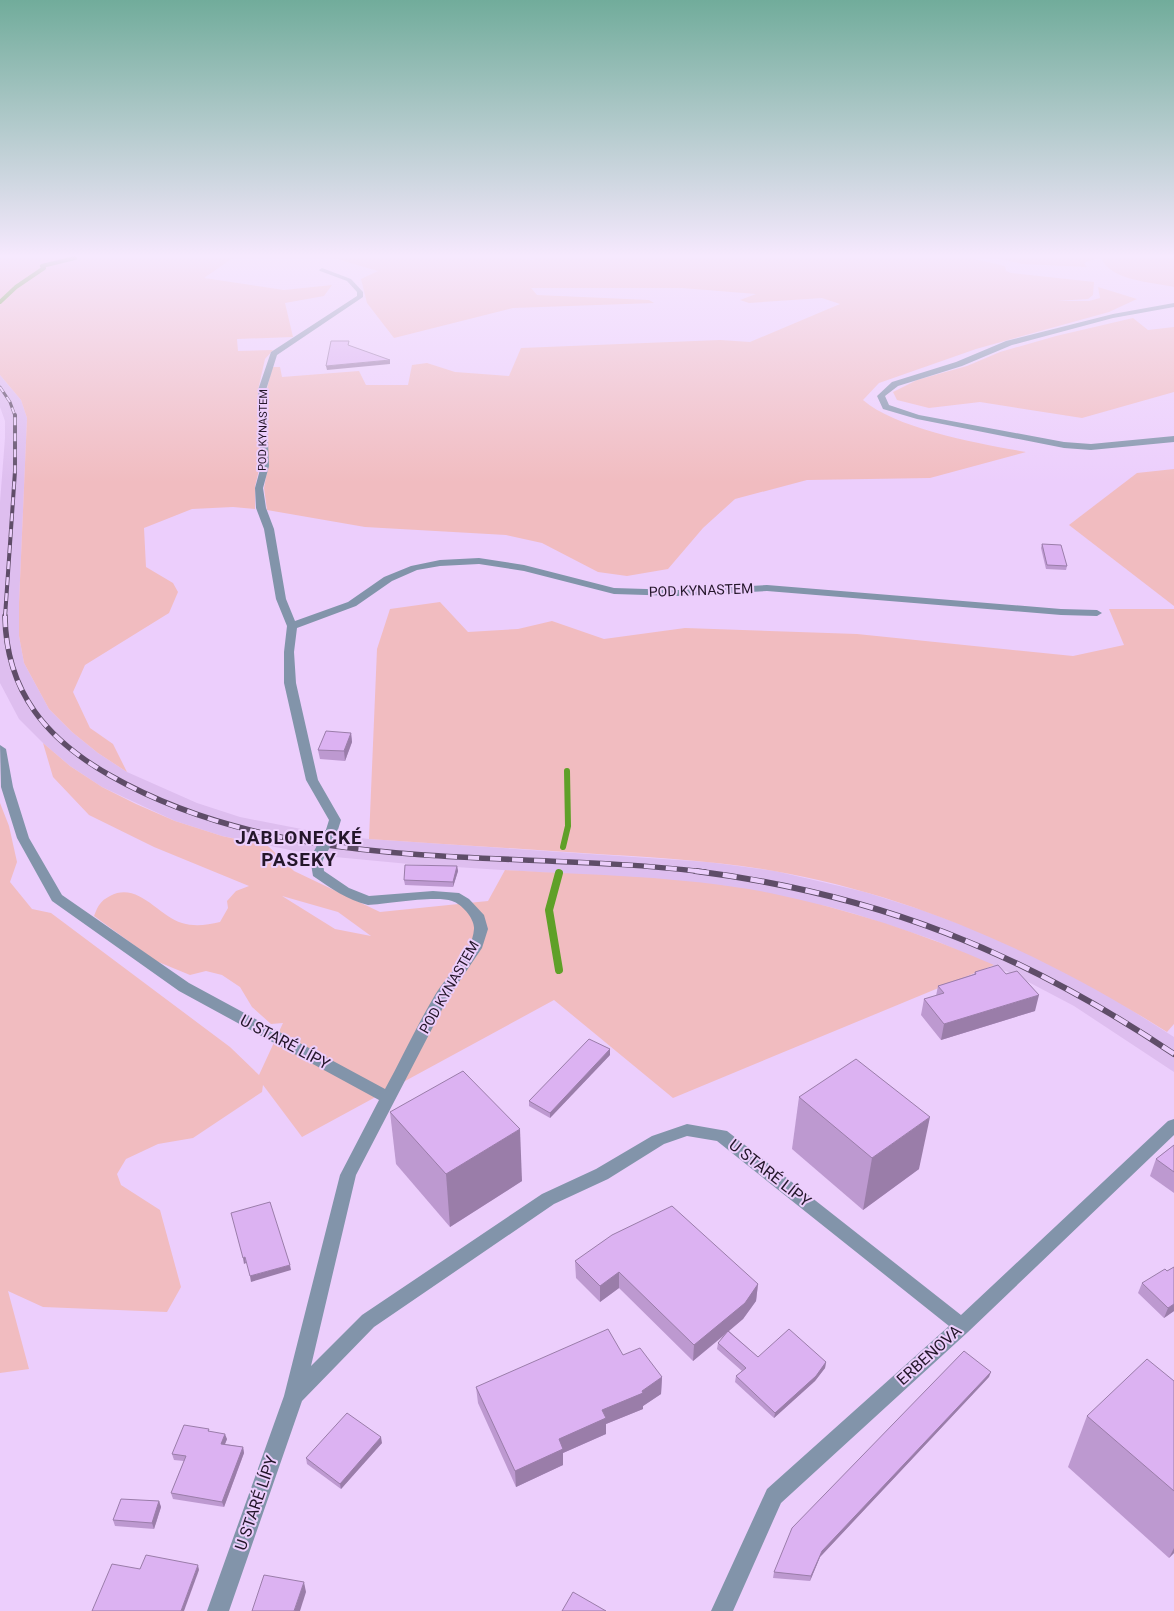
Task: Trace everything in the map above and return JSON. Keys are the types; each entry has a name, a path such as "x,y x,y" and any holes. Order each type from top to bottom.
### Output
{"street":[{"name":"POD KYNASTEM","path":"305,333 274,354 262,390 264,466 259,488 261,508 269,529 281,599 292,626 289,652 290,683 312,780 335,820 331,833 317,858 318,873 344,891 368,902 433,895 454,896 464,902 479,918 481,929 475,948 442,996 388,1098"},
{"path":"1047,333 1009,343 959,364 895,384 881,396 886,407 917,417 1064,445 1091,447 1174,439"},
{"name":"POD KYNASTEM","path":"292,626 352,604 388,579 414,568 440,563 479,561 524,568 614,591 678,593 766,588 1061,612 1097,613"},
{"name":"U STARÉ LÍPY","path":"0,749 8,787 23,838 57,898 184,987 388,1098 348,1175 294,1396 218,1611"},
{"name":"ERBENOVA","path":"722,1611 774,1496 962,1326 1174,1125"},
{"name":"U STARÉ LÍPY","path":"294,1396 368,1322 548,1199 602,1174 658,1140 687,1130 721,1135 962,1326"}],"shaded area":[{"path":"0,333 292,333 293,337 237,339 238,351 273,350 265,359 258,390 260,465 255,487 255,509 233,507 192,509 144,528 146,567 173,583 178,592 169,613 85,665 73,692 90,728 113,744 127,772 98,753 72,732 49,709 24,663 19,636 19,603 27,418 21,400 0,375"},
{"path":"390,333 413,333 394,338"},
{"path":"771,333 1033,333 976,349 879,383 863,400 896,419 917,427 963,440 1026,452 930,478 807,480 735,499 703,528 668,569 627,576 598,572 542,543 506,535 365,527 267,510 264,488 268,466 267,389 272,367 280,367 282,377 359,371 366,385 408,385 412,365 427,363 455,372 509,376 521,348 720,340 750,342"},
{"path":"1068,333 1174,333 1174,392 1082,418 980,402 929,408 897,400 893,392 917,380 967,366 1000,352"},
{"path":"0,375 21,400 27,418 19,603 19,636 24,663 49,709 72,732 98,753 127,772 197,803 240,817 327,834 369,839 708,862 775,871 865,892 979,931 1095,987 1174,1037 1174,1072 1074,1006 1017,976 934,940 826,906 613,877 409,864 314,855 222,836 175,821 102,787 70,766 19,719 0,683 0,502 5,421 0,407"},
{"path":"1174,469 1174,606 1069,525 1137,473"},
{"path":"440,602 468,632 518,629 552,621 604,639 685,628 857,634 1073,656 1124,645 1109,609 1174,609 1174,1024 1167,1032 1075,978 979,932 878,896 827,882 750,867 702,862 369,839 377,649 390,609"},
{"path":"43,743 70,766 102,787 175,821 222,836 268,846 294,871 380,912 488,901 505,870 672,880 738,887 828,906 912,932 994,965 673,1098 554,1000 302,1137 263,1085 262,1092 193,1138 158,1144 126,1159 117,1174 121,1185 160,1210 181,1287 167,1312 43,1307 8,1291 29,1369 0,1373 0,803 9,826 17,862 10,882 32,909 51,913 230,1047 259,1075 283,1023 271,1024 252,1007 240,987 222,975 206,971 190,975 156,961 94,916 100,904 110,896 130,893 148,901 165,914 182,923 206,925 220,922 228,908 227,901 236,891 249,886 154,847 89,815 53,777","holes":["282,896 338,912 371,936 335,929"]}],"building":[{"path":"331,341 349,341 348,345 390,360 326,366"},
{"path":"1042,544 1061,545 1067,566 1047,565"},
{"path":"326,731 351,733 344,751 318,750"},
{"path":"405,865 457,866 453,882 404,880"},
{"path":"998,965 1006,974 1017,971 1039,995 944,1024 924,999 944,993 938,986"},
{"path":"589,1039 610,1049 550,1113 529,1101"},
{"path":"856,1059 930,1117 872,1158 799,1097"},
{"path":"463,1071 520,1129 446,1174 390,1112"},
{"path":"1174,1145 1174,1172 1156,1159"},
{"path":"270,1202 290,1265 250,1276 245,1257 243,1258 231,1213"},
{"path":"672,1206 758,1284 745,1303 694,1345 619,1272 600,1286 575,1261 612,1235"},
{"path":"1174,1267 1174,1304 1168,1308 1142,1283 1165,1269 1167,1271"},
{"path":"608,1329 623,1355 640,1348 662,1377 642,1391 643,1393 602,1410 606,1418 559,1439 563,1449 515,1471 476,1387"},
{"path":"789,1329 826,1362 816,1376 775,1413 736,1376 746,1368 718,1343 728,1331 758,1357"},
{"path":"964,1351 991,1372 822,1551 811,1576 774,1572 792,1528"},
{"path":"1147,1359 1174,1381 1174,1491 1087,1416"},
{"path":"347,1413 381,1437 340,1484 306,1458"},
{"path":"184,1425 225,1434 221,1444 243,1447 222,1502 171,1493 186,1456 172,1454"},
{"path":"121,1499 159,1501 152,1523 113,1520"},
{"path":"146,1555 198,1565 181,1611 92,1611 112,1564 140,1569"},
{"path":"264,1575 304,1582 294,1611 252,1611"},
{"path":"573,1592 606,1611 562,1611"}],"waterway":[{"path":"563,847 568,826 567,771"},
{"path":"559,873 549,910 559,970"}],"railway":[{"path":"0,387 10,402 15,416"},
{"path":"5,616 15,471 15,416"},
{"path":"5,616 7,643 13,668 22,691 34,711 50,730 88,762 111,776 180,808 252,831 326,845 402,853 630,865 696,871"},
{"path":"696,871 705,872"},
{"path":"696,871 762,881 825,895 886,912 946,933 1004,957 1061,986 1174,1054"}],"district":[{"name":"JABLONECKÉ PASEKY","path":"299,848"}]}
